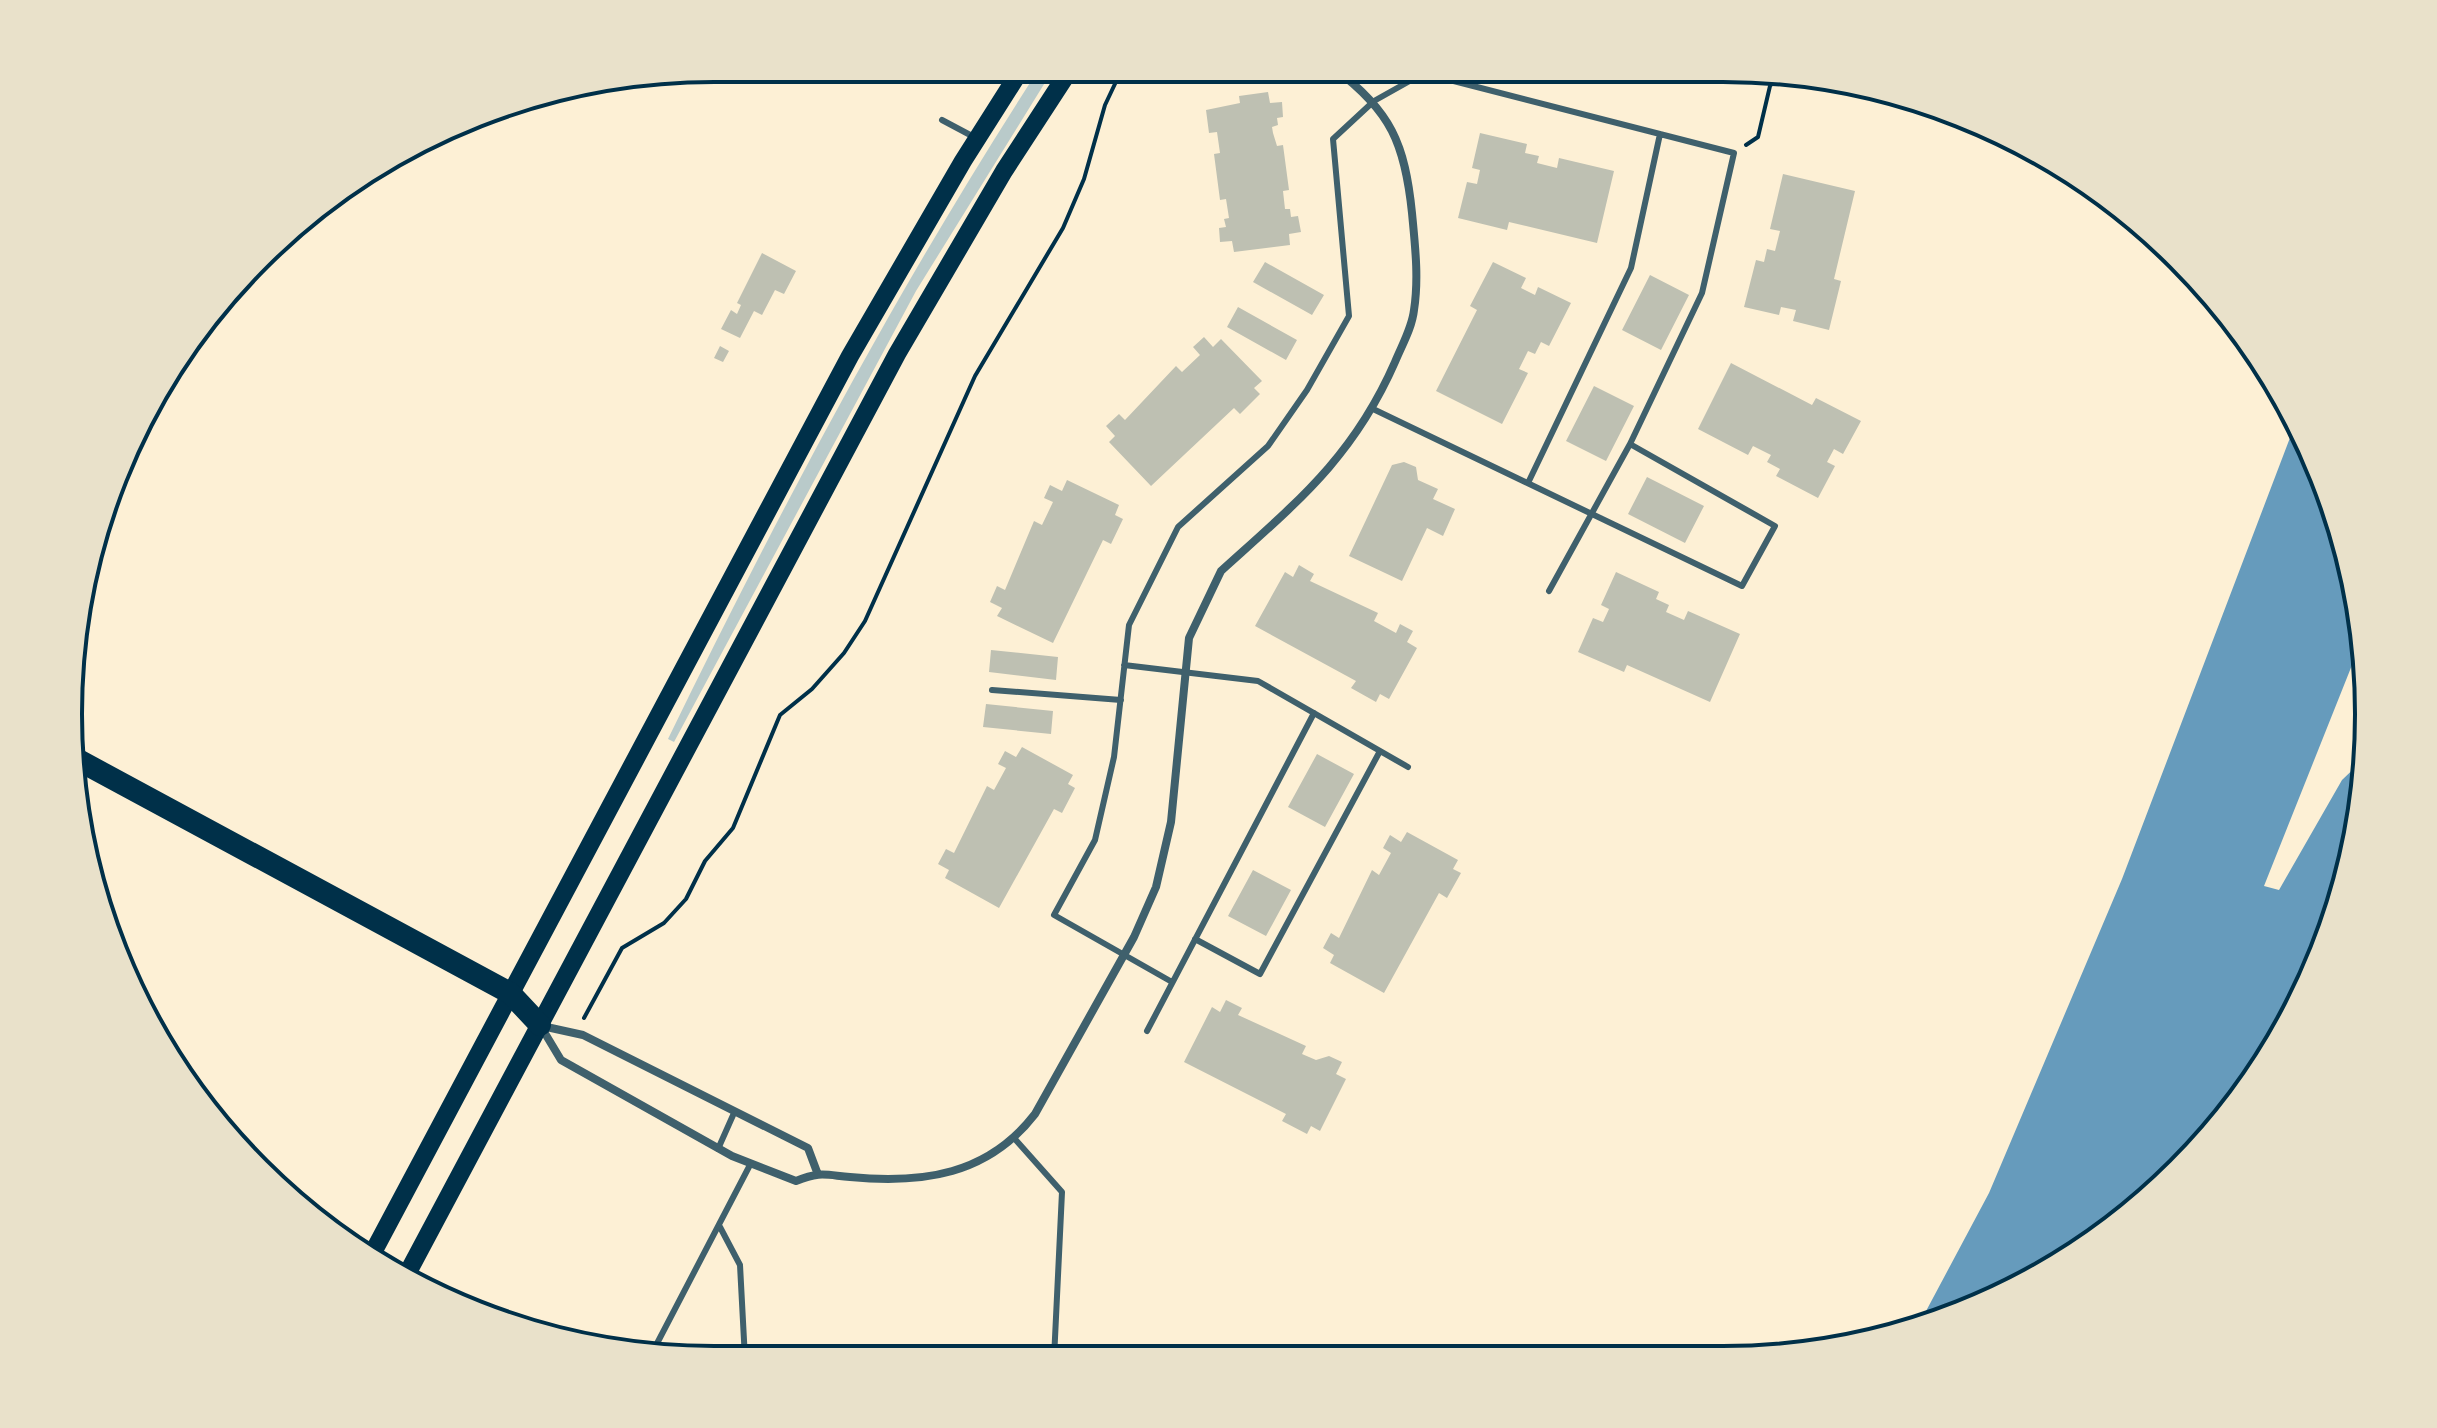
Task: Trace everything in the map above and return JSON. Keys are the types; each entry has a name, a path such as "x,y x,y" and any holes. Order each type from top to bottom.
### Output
{"highway":[{"path":"84,763 510,993 540,1025"}],"main road":[{"path":"376,1247 850,356 1013,82"},
{"path":"410,1268 935,286 1062,82"}],"street":[{"path":"540,1025 561,1060 718,1149 796,1181 817,1172 850,1177 926,1179 981,1162 1014,1138 1035,1114 1123,956 1156,887 1168,835 1189,638 1221,571 1320,481 1371,408 1411,325 1417,267 1408,169 1393,128 1374,101 1351,82"},
{"path":"540,1025 583,1035 808,1148 817,1172"}],"lane":[{"path":"1172,982 1054,915 1095,840 1114,757 1129,625 1178,527 1268,446 1307,390 1349,316 1333,139 1374,101 1408,82"},
{"path":"1458,82 1734,153 1702,293 1630,444 1549,591"},
{"path":"942,120 977,139"},
{"path":"1528,483 1631,268 1660,134"},
{"path":"1371,408 1742,586 1775,526 1630,444"},
{"path":"1124,665 1258,681 1408,767"},
{"path":"992,690 1121,700"},
{"path":"1147,1031 1314,713"},
{"path":"1195,939 1260,974 1380,751"},
{"path":"718,1149 734,1113"},
{"path":"1014,1138 1062,1192 1055,1346"},
{"path":"657,1343 751,1163"},
{"path":"720,1227 740,1265 744,1346"}],"path":[{"path":"584,1018 622,948 673,916 705,861 733,828 780,715 812,689 844,653 865,621 975,376 1046,261 1072,207 1105,105 1116,82"},
{"path":"1734,153 1758,137 1772,84"}],"shaded area":[{"path":"1031,82 1045,82 916,291 674,742 668,739 843,398"}],"water":[{"path":"2291,436 2307,472 2333,550 2343,591 2353,663 2264,886 2279,890 2342,780 2353,770 2343,837 2333,878 2307,956 2290,994 2248,1065 2198,1131 2170,1161 2108,1215 2039,1261 2003,1281 1925,1312 1989,1193 2122,879"}],"building":[{"path":"1268,92 1270,103 1282,102 1283,117 1277,118 1278,125 1272,127 1277,146 1283,145 1289,190 1283,191 1285,209 1290,209 1291,217 1298,216 1301,232 1289,234 1290,245 1234,252 1232,241 1220,242 1219,228 1226,227 1224,219 1229,218 1226,199 1220,200 1214,154 1220,153 1217,132 1209,133 1206,110 1240,103 1239,96"},
{"path":"1480,133 1527,144 1525,153 1539,156 1537,163 1557,168 1559,158 1614,171 1597,243 1509,222 1507,230 1458,218 1467,182 1477,184 1480,170 1472,168"},
{"path":"1783,174 1855,191 1834,279 1841,281 1829,330 1793,321 1796,310 1781,307 1779,315 1744,307 1756,260 1764,262 1767,249 1775,251 1780,231 1770,229"},
{"path":"762,253 796,271 784,294 775,290 762,315 754,311 740,338 721,329 731,310 737,314 741,305 737,303"},
{"path":"1265,262 1324,295 1312,315 1253,282"},
{"path":"1493,262 1526,278 1521,288 1535,295 1538,287 1571,303 1549,346 1541,342 1535,354 1528,351 1519,369 1528,373 1502,424 1436,391 1477,310 1470,306"},
{"path":"1650,275 1689,295 1661,350 1622,330"},
{"path":"1238,307 1297,340 1286,360 1227,327"},
{"path":"1204,337 1213,347 1221,339 1262,381 1254,388 1260,394 1240,414 1234,408 1151,486 1109,442 1115,436 1106,426 1119,414 1125,420 1176,366 1182,372 1200,355 1193,347"},
{"path":"720,346 729,351 723,362 714,358"},
{"path":"1731,363 1812,405 1816,398 1861,421 1843,454 1834,449 1827,462 1835,466 1818,498 1776,476 1780,469 1767,462 1771,455 1753,446 1748,455 1698,429"},
{"path":"1594,386 1634,406 1606,461 1566,441"},
{"path":"1404,462 1416,467 1418,480 1438,489 1433,499 1455,509 1443,536 1427,528 1402,581 1349,556 1392,465"},
{"path":"1647,477 1704,506 1685,543 1628,514"},
{"path":"1067,480 1119,505 1115,515 1123,519 1111,544 1103,540 1053,643 997,616 1002,608 990,602 997,586 1005,590 1034,521 1042,525 1053,502 1044,498 1050,485 1062,491"},
{"path":"1299,565 1314,574 1310,581 1378,613 1374,621 1396,633 1400,624 1413,631 1407,642 1417,648 1389,699 1380,694 1376,702 1351,688 1356,681 1255,626 1285,572 1293,577"},
{"path":"1616,572 1659,592 1656,599 1669,605 1666,612 1684,620 1688,611 1740,634 1710,702 1627,665 1624,672 1578,652 1593,618 1603,622 1609,609 1601,605"},
{"path":"991,650 1058,657 1056,680 989,672"},
{"path":"986,704 1053,711 1051,734 983,727"},
{"path":"1022,747 1073,775 1068,784 1075,788 1062,813 1054,809 999,908 945,878 949,870 938,864 946,849 954,853 987,786 994,790 1006,768 998,764 1005,751 1016,757"},
{"path":"1317,754 1354,774 1325,827 1288,807"},
{"path":"1407,832 1458,860 1453,869 1461,873 1447,898 1439,893 1384,993 1330,963 1334,955 1323,948 1331,933 1339,938 1372,870 1379,875 1391,853 1383,848 1390,835 1401,842"},
{"path":"1253,870 1291,890 1266,936 1228,916"},
{"path":"1226,1000 1242,1008 1238,1015 1306,1046 1302,1054 1316,1060 1329,1056 1342,1062 1336,1074 1346,1079 1320,1131 1311,1126 1307,1134 1282,1121 1286,1114 1184,1062 1212,1007 1220,1012"}]}
